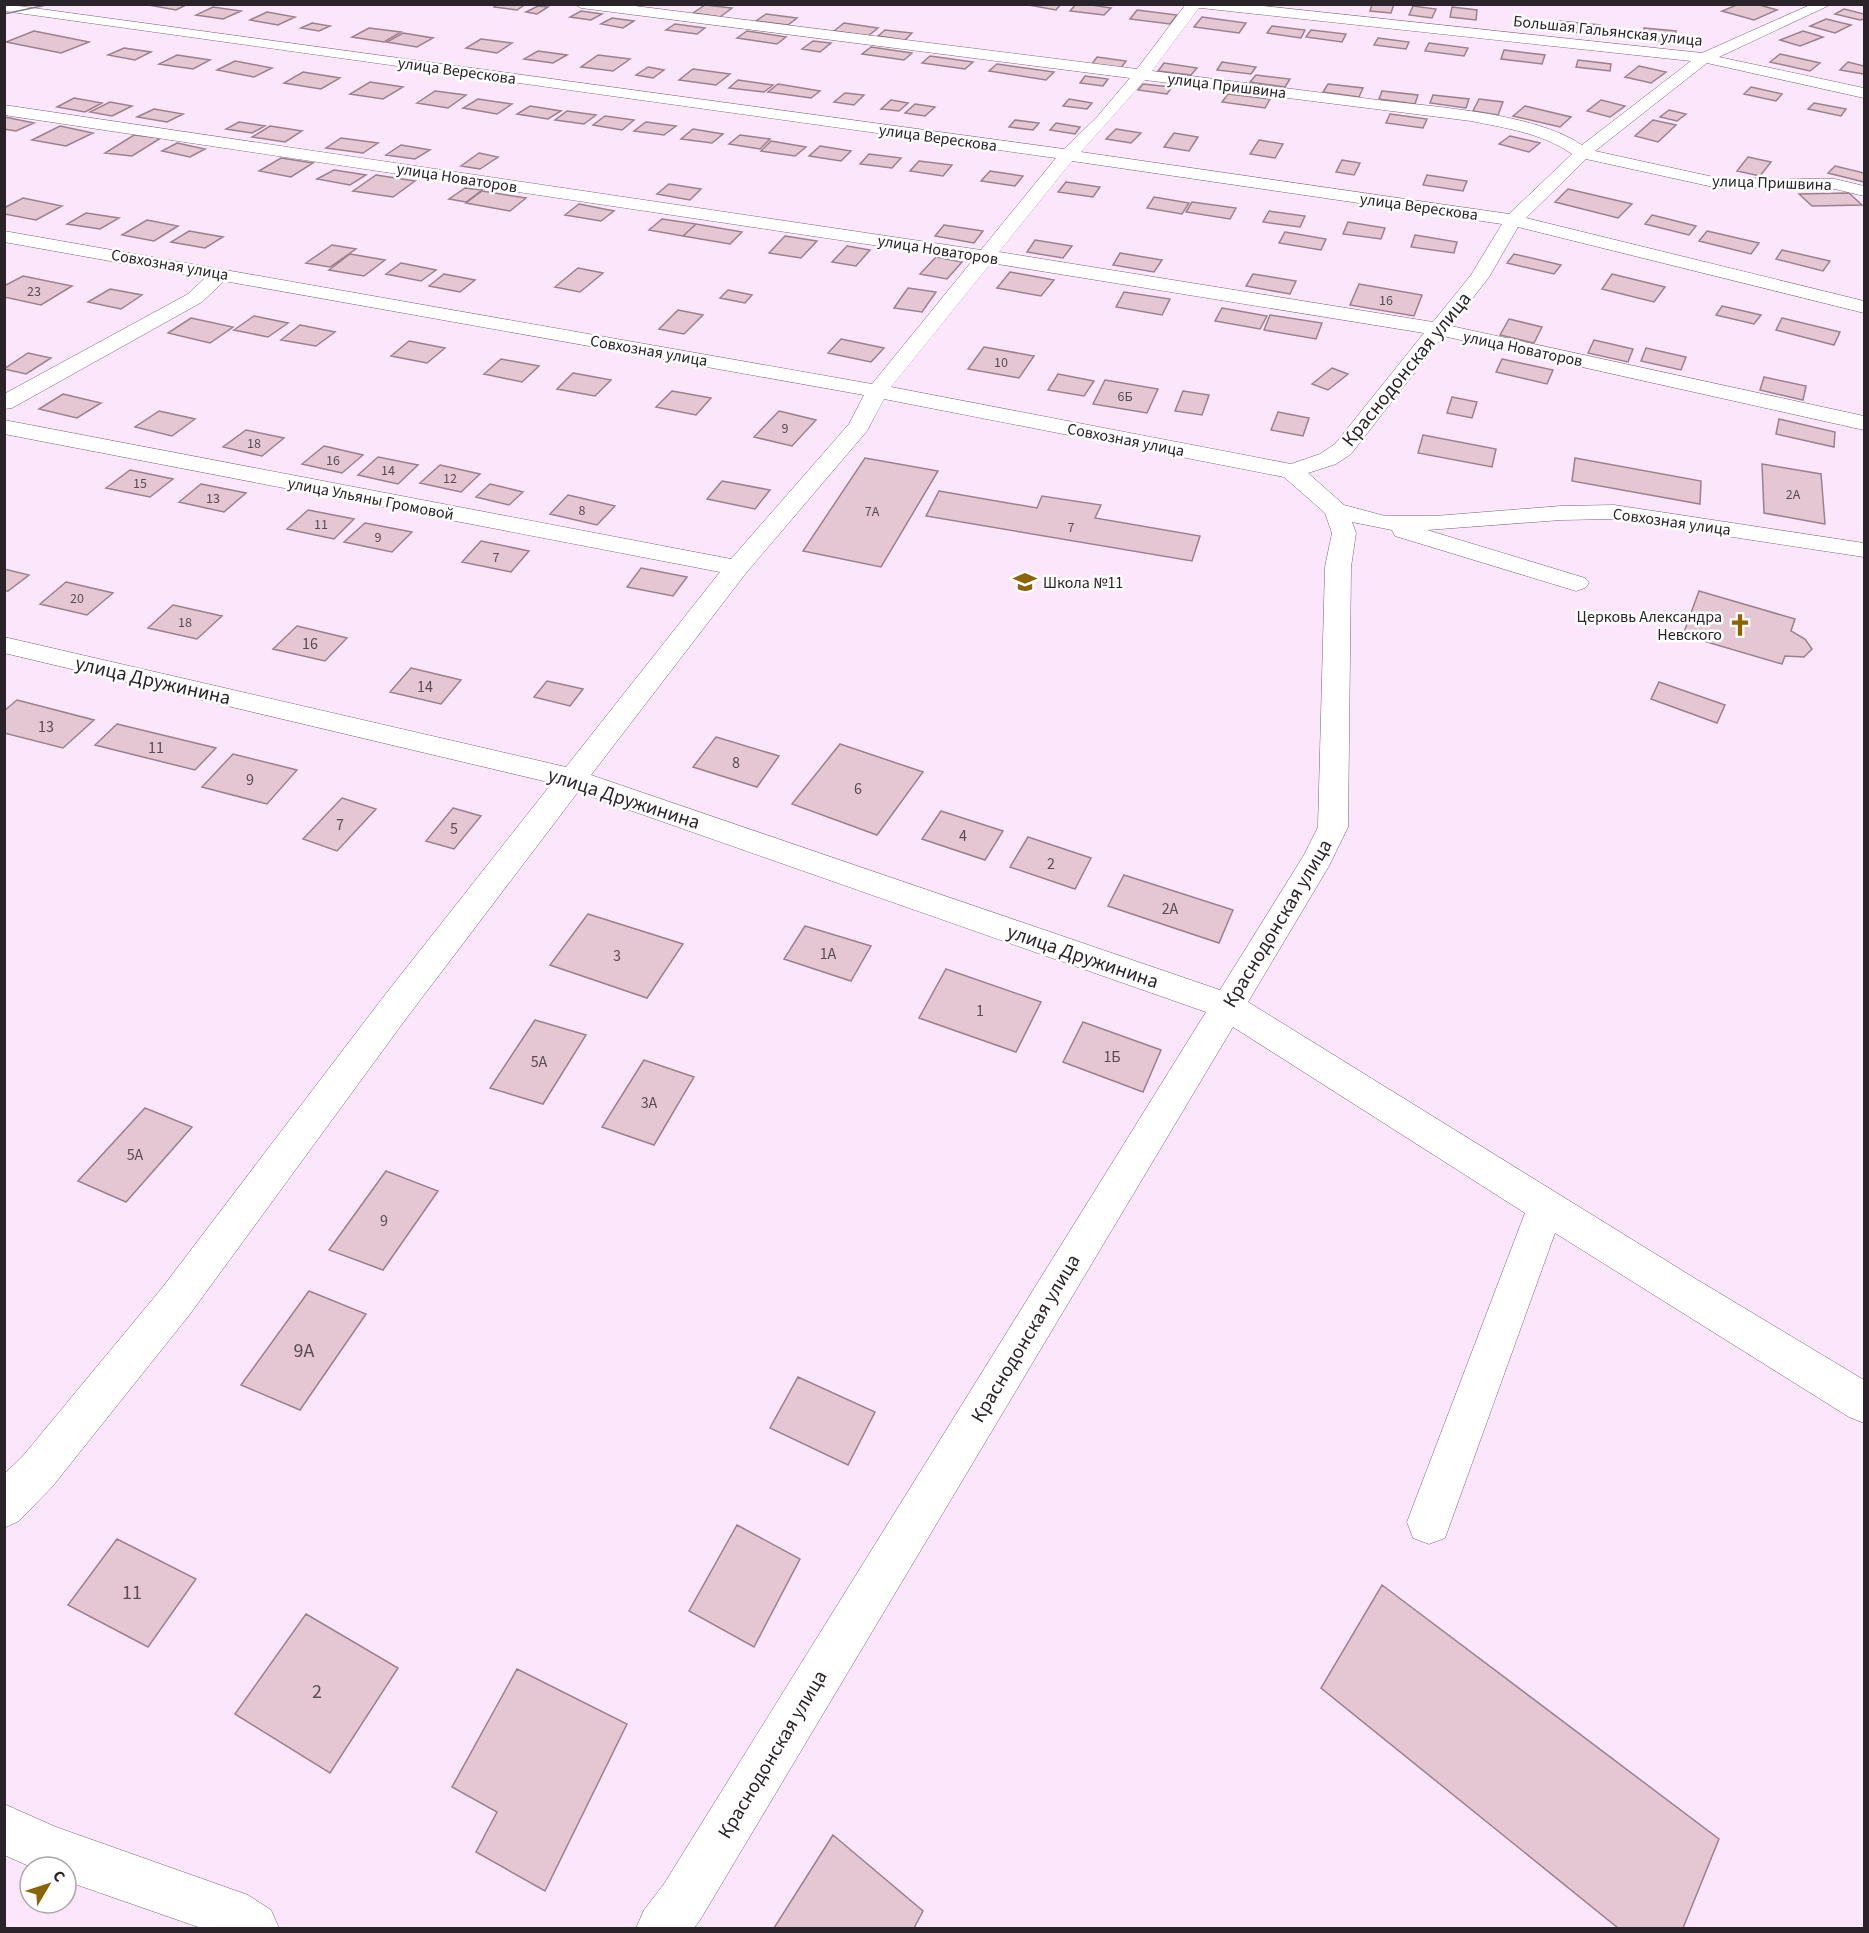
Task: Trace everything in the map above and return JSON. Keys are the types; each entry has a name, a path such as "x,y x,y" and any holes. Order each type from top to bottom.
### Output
{"street":[{"name":"улица Пришвина","path":"581,4 1471,117 1522,127 1563,140 1582,153 1718,183 1835,184 1864,191"},
{"path":"4,1506 37,1472 176,1301 393,1010 572,779 738,568 859,426 878,391 986,256 1068,155 1091,135 1142,74 1194,4"},
{"name":"Большая Гальянская улица","path":"1201,4 1704,58 1864,93"},
{"name":"Краснодонская улица","path":"1292,471 1329,459 1343,449 1479,277 1513,220 1582,153 1704,58 1825,4"},
{"name":"улица Верескова","path":"6,6 1513,220 1864,307"},
{"name":"улица Новаторов","path":"4,110 986,256 1437,329 1864,423"},
{"name":"Совхозная улица","path":"4,236 878,391 1292,471"},
{"path":"4,403 195,298 221,273"},
{"name":"улица Ульяны Громовой","path":"4,427 738,568"},
{"path":"1292,471 1336,510"},
{"name":"Краснодонская улица","path":"662,1929 682,1902 1318,858 1333,827 1338,567 1344,533 1336,510"},
{"name":"Совхозная улица","path":"1336,510 1385,523 1435,523 1561,513 1614,512 1864,550"},
{"path":"1385,523 1419,537 1576,583"},
{"name":"улица Дружинина","path":"4,645 572,779 1227,1006 1546,1207 1864,1403"},
{"path":"1429,1522 1546,1207"},
{"path":"4,1829 51,1850 230,1913 253,1929"}],"building":[{"path":"143,4 188,4 176,10"},
{"path":"497,4 526,4 517,10 494,7"},
{"path":"1023,4 1061,4 1056,10"},
{"path":"1076,4 1111,8 1104,15 1070,11"},
{"path":"1372,4 1394,4 1391,13 1370,11"},
{"path":"1739,4 1756,4 1777,10 1754,20 1722,11"},
{"path":"705,5 732,8 720,17 693,13"},
{"path":"538,6 548,7 537,14 526,12"},
{"path":"1413,6 1436,9 1432,18 1409,15"},
{"path":"213,7 241,11 223,19 196,15"},
{"path":"1452,7 1477,10 1476,20 1450,17"},
{"path":"1844,9 1864,14 1864,19 1835,14"},
{"path":"1137,10 1177,15 1170,24 1130,19"},
{"path":"581,11 602,14 591,20 570,17"},
{"path":"267,12 295,17 278,25 250,20"},
{"path":"766,14 797,18 788,25 756,21"},
{"path":"1202,17 1246,23 1239,33 1194,27"},
{"path":"612,18 634,21 623,28 601,24"},
{"path":"1826,19 1851,25 1835,33 1810,26"},
{"path":"1559,21 1600,25 1601,35 1559,31"},
{"path":"312,23 330,26 319,31 301,28"},
{"path":"844,23 878,28 868,36 834,31"},
{"path":"675,24 705,28 697,34 666,30"},
{"path":"1272,26 1305,30 1301,38 1267,33"},
{"path":"369,28 401,32 384,42 352,37"},
{"path":"1644,28 1676,31 1676,44 1644,40"},
{"path":"885,30 912,33 905,40 878,36"},
{"path":"1311,30 1346,34 1342,42 1306,37"},
{"path":"34,31 89,42 61,53 6,42"},
{"path":"747,31 786,37 777,44 737,38"},
{"path":"1803,31 1823,37 1800,46 1780,40"},
{"path":"403,33 433,38 417,47 387,42"},
{"path":"1378,38 1409,42 1406,49 1374,45"},
{"path":"481,39 512,43 497,53 466,48"},
{"path":"813,41 831,43 820,52 802,49"},
{"path":"1429,43 1468,48 1464,56 1425,51"},
{"path":"871,47 912,53 904,60 862,54"},
{"path":"124,48 151,52 135,60 108,55"},
{"path":"1504,50 1545,55 1542,64 1501,59"},
{"path":"538,51 567,55 553,63 524,59"},
{"path":"1780,54 1820,63 1810,71 1770,62"},
{"path":"177,55 210,60 193,69 159,64"},
{"path":"598,55 630,59 613,71 581,67"},
{"path":"930,56 973,62 965,69 922,63"},
{"path":"1097,57 1126,61 1121,68 1092,64"},
{"path":"1578,60 1611,64 1610,71 1576,67"},
{"path":"235,61 272,68 254,77 217,70"},
{"path":"1222,62 1256,67 1251,74 1217,70"},
{"path":"1848,62 1864,66 1864,74 1840,70"},
{"path":"1164,63 1197,68 1191,75 1158,71"},
{"path":"997,64 1054,72 1046,80 989,71"},
{"path":"1639,66 1666,72 1651,83 1625,77"},
{"path":"648,67 664,70 653,78 636,75"},
{"path":"693,69 730,74 716,85 679,80"},
{"path":"303,72 340,78 321,89 284,83"},
{"path":"1256,75 1290,79 1285,87 1250,82"},
{"path":"1085,76 1108,79 1103,86 1080,83"},
{"path":"738,80 773,85 764,92 729,88"},
{"path":"370,82 403,87 383,99 350,94"},
{"path":"778,84 820,91 811,98 768,92"},
{"path":"1143,84 1172,87 1167,94 1138,90"},
{"path":"1328,84 1363,88 1359,97 1323,92"},
{"path":"1751,87 1782,94 1776,101 1744,94"},
{"path":"435,91 466,95 448,108 417,103"},
{"path":"1382,91 1418,95 1415,104 1379,99"},
{"path":"845,93 864,95 854,105 834,102"},
{"path":"1228,94 1270,99 1265,108 1222,102"},
{"path":"1433,95 1469,99 1466,108 1430,103"},
{"path":"74,98 102,103 85,112 57,107"},
{"path":"478,99 512,104 497,114 463,108"},
{"path":"1069,99 1092,103 1087,109 1063,106"},
{"path":"1479,99 1503,102 1498,115 1473,111"},
{"path":"891,100 908,103 899,111 881,109"},
{"path":"1601,100 1625,106 1610,117 1587,111"},
{"path":"110,102 132,106 112,116 90,112"},
{"path":"1814,103 1846,109 1841,116 1808,109"},
{"path":"915,104 935,107 925,116 905,113"},
{"path":"530,106 561,111 548,119 517,114"},
{"path":"1525,106 1571,117 1560,127 1513,116"},
{"path":"154,109 183,114 167,122 137,117"},
{"path":"1669,110 1686,114 1677,121 1660,117"},
{"path":"567,111 596,115 584,124 555,120"},
{"path":"1390,114 1427,119 1423,128 1386,123"},
{"path":"605,116 634,120 622,130 593,125"},
{"path":"4,117 34,123 16,131 4,129"},
{"path":"1015,120 1039,123 1033,130 1009,127"},
{"path":"1653,120 1676,125 1658,142 1635,136"},
{"path":"239,122 265,126 252,133 226,129"},
{"path":"646,122 676,126 664,135 634,131"},
{"path":"1056,123 1080,127 1075,134 1050,130"},
{"path":"60,126 93,133 66,146 32,140"},
{"path":"270,126 302,131 285,142 252,137"},
{"path":"693,129 723,134 712,143 681,139"},
{"path":"1116,129 1141,133 1131,143 1106,139"},
{"path":"1174,133 1198,137 1189,151 1164,147"},
{"path":"134,135 161,138 132,156 105,153"},
{"path":"740,135 770,139 760,149 729,144"},
{"path":"1510,136 1540,143 1529,152 1499,144"},
{"path":"341,138 378,143 363,153 326,148"},
{"path":"1259,140 1283,144 1275,158 1250,154"},
{"path":"771,141 806,147 795,156 761,151"},
{"path":"177,143 205,149 190,157 162,151"},
{"path":"401,145 430,150 415,159 386,155"},
{"path":"820,146 851,151 841,161 809,156"},
{"path":"479,153 498,157 480,169 461,166"},
{"path":"869,154 901,158 892,168 860,164"},
{"path":"1748,157 1771,162 1760,176 1737,171"},
{"path":"281,158 313,163 291,177 259,171"},
{"path":"1342,160 1360,163 1354,175 1336,172"},
{"path":"919,161 952,165 943,176 910,171"},
{"path":"1835,166 1864,173 1864,182 1828,173"},
{"path":"334,170 366,175 350,185 317,179"},
{"path":"990,171 1023,176 1015,186 981,181"},
{"path":"376,175 415,181 393,197 353,191"},
{"path":"1427,175 1467,181 1463,191 1423,185"},
{"path":"1066,182 1100,187 1093,197 1058,192"},
{"path":"669,184 701,189 690,200 657,194"},
{"path":"465,188 482,190 466,202 449,199"},
{"path":"1568,189 1632,204 1618,218 1555,202"},
{"path":"482,191 526,198 510,211 466,203"},
{"path":"1849,193 1862,205 1812,206 1799,194"},
{"path":"1154,197 1189,203 1182,214 1147,208"},
{"path":"23,198 62,206 36,220 4,214 4,208"},
{"path":"1192,202 1236,208 1230,219 1186,212"},
{"path":"579,204 614,211 601,221 565,215"},
{"path":"1269,211 1305,216 1300,227 1263,222"},
{"path":"86,213 119,218 100,229 67,224"},
{"path":"1652,215 1696,226 1689,235 1645,224"},
{"path":"662,219 696,224 683,236 649,230"},
{"path":"147,220 178,226 154,241 122,235"},
{"path":"1348,222 1385,228 1381,239 1343,234"},
{"path":"696,224 742,232 730,244 683,236"},
{"path":"944,225 983,231 974,243 935,236"},
{"path":"189,231 223,237 205,248 171,242"},
{"path":"1707,231 1759,243 1751,254 1699,241"},
{"path":"1285,232 1326,239 1321,250 1279,243"},
{"path":"1415,235 1457,242 1454,253 1411,247"},
{"path":"785,236 817,241 801,258 769,253"},
{"path":"1035,240 1072,246 1063,258 1027,252"},
{"path":"332,245 356,249 330,267 306,263"},
{"path":"847,246 870,250 856,266 832,262"},
{"path":"1782,250 1830,261 1823,271 1776,259"},
{"path":"1120,253 1162,260 1154,272 1113,265"},
{"path":"350,254 385,260 364,276 329,270"},
{"path":"1514,254 1561,265 1554,274 1507,263"},
{"path":"936,257 962,262 947,279 920,274"},
{"path":"401,263 436,270 421,281 386,274"},
{"path":"578,268 603,273 580,292 555,287"},
{"path":"1010,272 1054,280 1041,296 997,288"},
{"path":"444,274 475,280 460,292 429,286"},
{"path":"1253,274 1296,281 1290,294 1246,286"},
{"path":"1612,274 1665,287 1654,302 1602,289"},
{"path":"23,276 72,286 41,305 4,297 4,286"},
{"path":"1359,284 1422,295 1414,316 1350,305"},
{"path":"908,288 936,292 922,312 894,308"},
{"path":"110,289 142,295 121,309 88,302"},
{"path":"728,290 752,295 745,303 720,298"},
{"path":"1124,292 1170,299 1162,315 1116,307"},
{"path":"1722,306 1761,315 1754,324 1716,315"},
{"path":"1222,308 1267,316 1260,329 1215,321"},
{"path":"678,310 703,315 684,334 659,329"},
{"path":"1270,315 1322,323 1316,339 1264,330"},
{"path":"254,316 288,323 268,337 234,330"},
{"path":"191,318 233,327 210,343 168,333"},
{"path":"1782,318 1840,332 1834,345 1776,330"},
{"path":"1509,319 1542,327 1534,343 1500,335"},
{"path":"300,325 335,332 316,346 281,340"},
{"path":"841,339 884,348 871,362 828,353"},
{"path":"1594,340 1633,349 1628,362 1588,353"},
{"path":"409,341 445,348 427,363 391,356"},
{"path":"984,347 1034,356 1019,378 968,369"},
{"path":"1646,348 1686,357 1681,370 1641,361"},
{"path":"28,353 51,358 26,374 4,369"},
{"path":"501,359 539,366 522,382 484,374"},
{"path":"1502,359 1553,370 1547,384 1496,372"},
{"path":"1332,368 1348,374 1328,390 1312,384"},
{"path":"573,373 611,380 595,396 557,389"},
{"path":"1058,374 1094,381 1084,396 1048,390"},
{"path":"1764,377 1806,386 1803,400 1760,390"},
{"path":"1105,380 1158,389 1147,413 1093,404"},
{"path":"672,391 711,398 696,415 656,407"},
{"path":"1183,391 1209,395 1202,415 1175,411"},
{"path":"63,394 101,403 77,418 39,409"},
{"path":"1452,397 1477,402 1472,418 1447,413"},
{"path":"159,411 195,419 172,436 135,427"},
{"path":"779,411 816,420 792,446 754,437"},
{"path":"1278,412 1309,418 1303,436 1271,430"},
{"path":"1779,419 1835,432 1834,447 1776,434"},
{"path":"246,430 284,438 262,456 223,447"},
{"path":"1423,435 1496,449 1492,467 1418,453"},
{"path":"324,446 363,455 342,473 302,464"},
{"path":"378,457 418,465 398,484 358,475"},
{"path":"865,458 938,471 881,567 803,551"},
{"path":"1575,458 1701,481 1700,504 1572,481"},
{"path":"1762,464 1821,474 1825,524 1764,513"},
{"path":"440,465 480,474 461,492 420,483"},
{"path":"130,470 173,479 150,497 106,488"},
{"path":"722,481 770,490 755,509 707,499"},
{"path":"201,484 246,493 224,512 179,502"},
{"path":"490,484 523,492 509,505 476,497"},
{"path":"939,491 1037,508 1042,496 1101,505 1095,518 1200,536 1192,561 926,516"},
{"path":"568,495 615,506 597,525 550,514"},
{"path":"308,510 354,519 334,539 287,529"},
{"path":"365,523 412,532 392,552 344,542"},
{"path":"481,541 529,551 511,572 462,562"},
{"path":"641,568 687,577 673,596 627,587"},
{"path":"4,569 29,575 8,591 4,591"},
{"path":"66,582 113,593 87,615 40,604"},
{"name":"Церковь Александра Невского","path":"1699,591 1795,619 1791,631 1805,639 1812,649 1804,657 1785,656 1782,664 1683,635"},
{"path":"173,605 222,616 197,639 148,628"},
{"path":"297,626 347,638 325,661 273,649"},
{"path":"411,668 461,680 441,704 390,692"},
{"path":"547,681 583,689 570,706 534,697"},
{"path":"1659,682 1725,705 1717,723 1651,699"},
{"path":"17,700 94,720 63,748 4,733 4,711"},
{"path":"117,724 216,748 195,770 95,745"},
{"path":"716,737 779,756 757,787 693,767"},
{"path":"840,744 923,772 877,835 792,804"},
{"path":"233,754 297,770 267,804 202,787"},
{"path":"342,798 376,809 337,851 303,839"},
{"path":"453,808 481,816 454,849 426,841"},
{"path":"941,811 1003,831 985,860 922,839"},
{"path":"1028,837 1091,858 1075,889 1010,867"},
{"path":"1124,875 1233,910 1219,943 1108,906"},
{"path":"588,914 683,944 647,998 550,965"},
{"path":"805,926 871,946 851,981 784,959"},
{"path":"946,969 1041,1002 1016,1052 919,1018"},
{"path":"535,1020 586,1035 543,1104 490,1088"},
{"path":"1083,1022 1161,1050 1143,1092 1063,1062"},
{"path":"644,1060 694,1077 654,1145 602,1127"},
{"path":"145,1108 192,1127 126,1202 78,1181"},
{"path":"386,1171 438,1191 383,1270 329,1250"},
{"path":"309,1291 366,1314 300,1410 241,1385"},
{"path":"798,1377 875,1412 848,1465 770,1428"},
{"path":"737,1525 800,1559 754,1647 689,1611"},
{"path":"117,1539 196,1579 148,1647 68,1605"},
{"path":"1382,1585 1719,1839 1683,1928 1618,1928 1321,1688"},
{"path":"306,1614 398,1668 330,1773 235,1714"},
{"path":"517,1669 627,1724 545,1891 476,1852 497,1812 452,1787"},
{"path":"833,1835 923,1911 914,1928 774,1928"}],"tram line":[{"path":"4,14 51,4"}],"place":[{"name":"Школа №11","path":"1025,582"},
{"name":"Церковь Александра Невского","path":"1740,625"}]}
